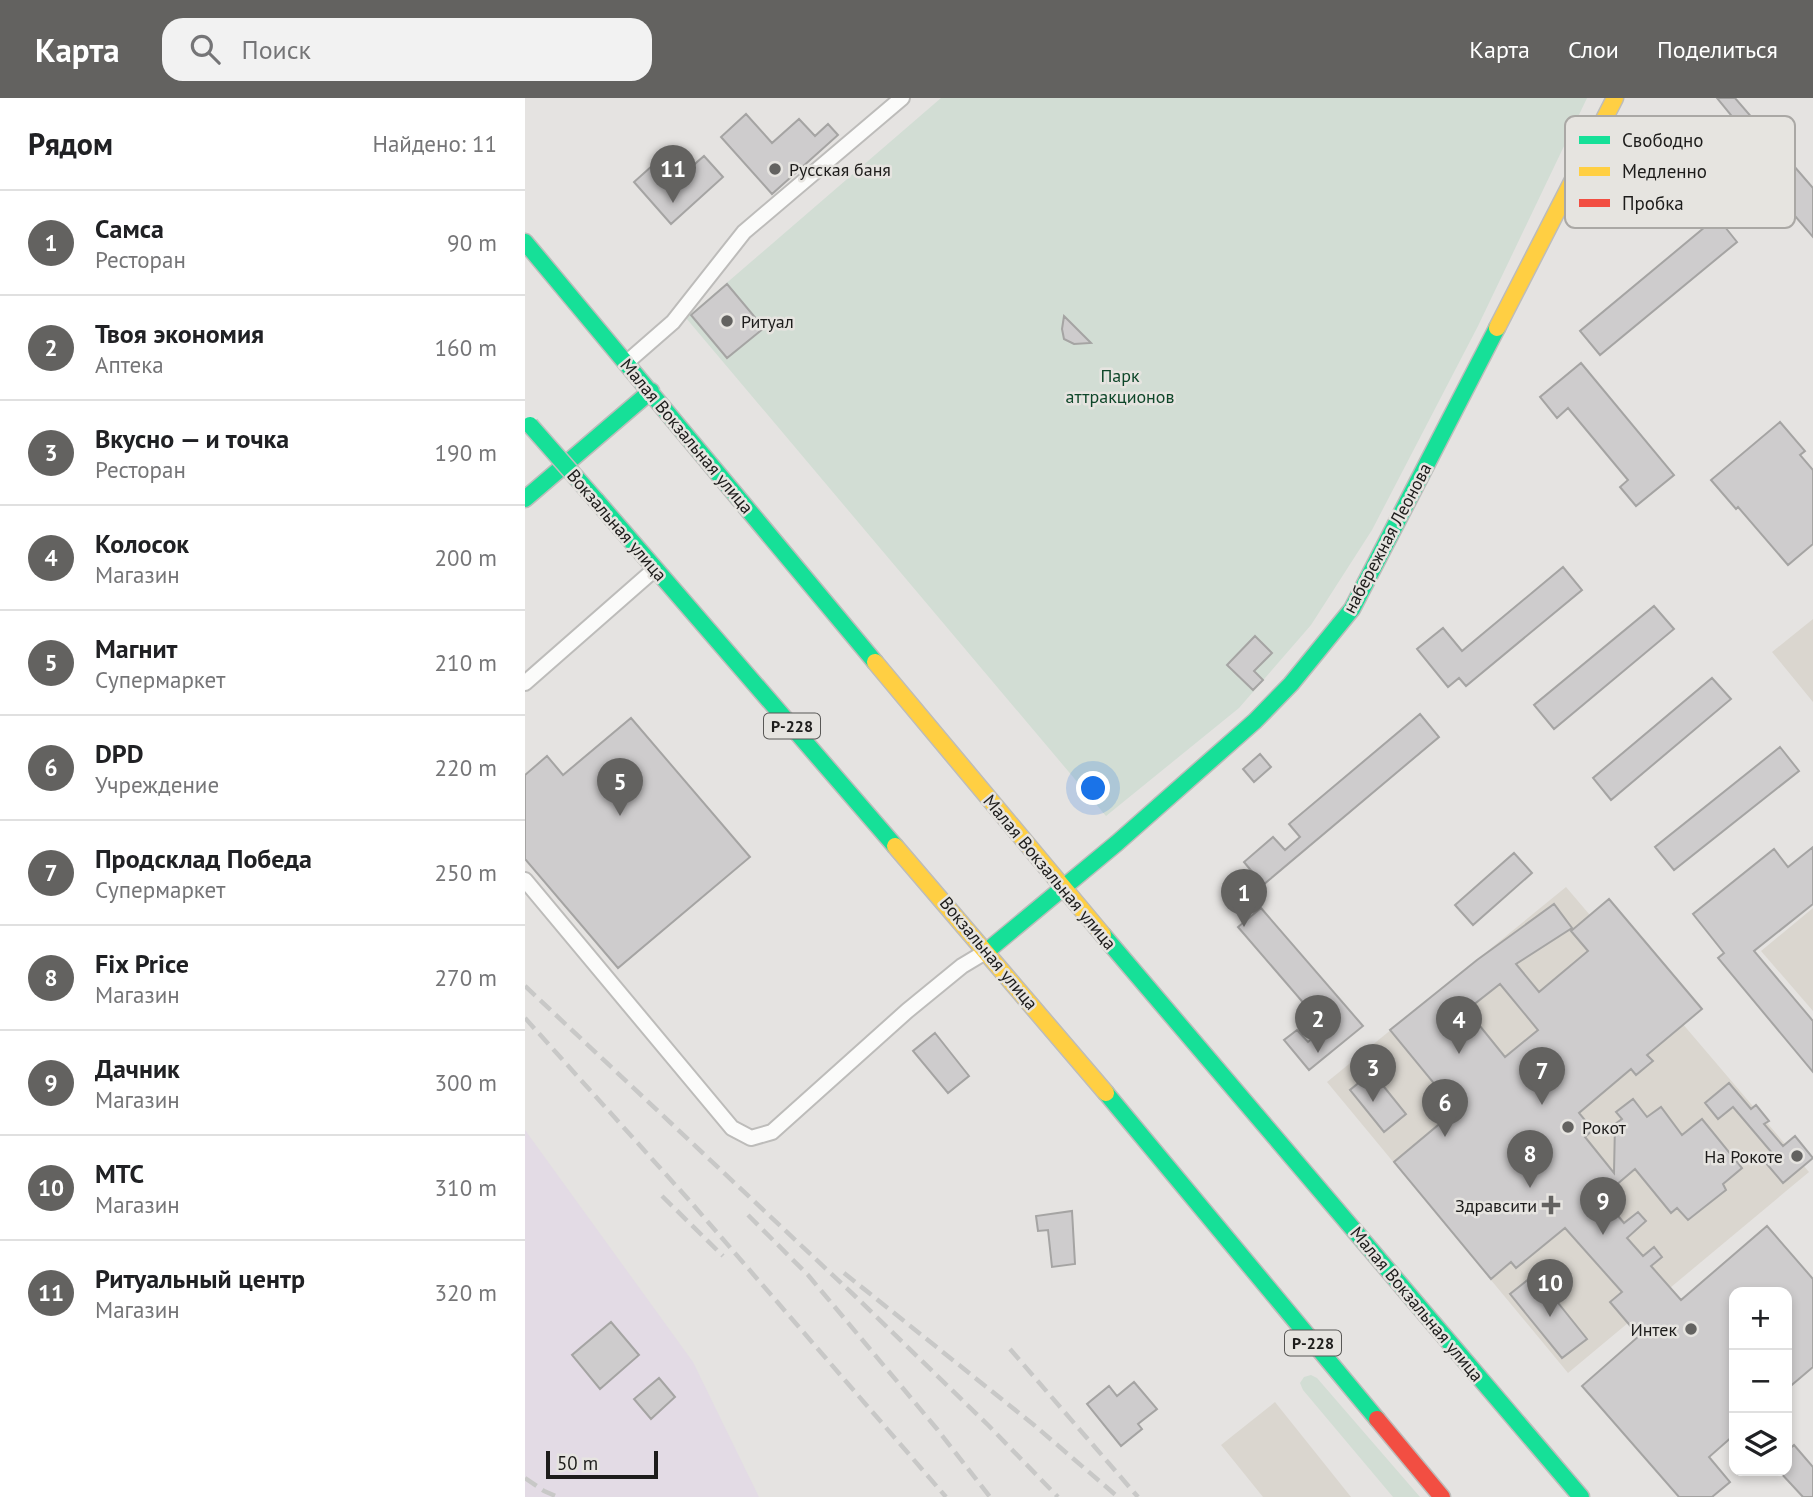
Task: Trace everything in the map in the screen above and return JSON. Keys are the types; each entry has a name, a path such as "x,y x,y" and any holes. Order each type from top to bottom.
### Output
{"main road":[{"name":"набережная Леонова","path":"1606,116 1615,98"},
{"name":"набережная Леонова","path":"987,951 1007,937 1255,721 1291,684 1352,608 1565,195"},
{"name":"Малая Вокзальная улица","path":"525,242 1063,888 1581,1497"},
{"path":"525,499 651,391"},
{"name":"Вокзальная улица","path":"528,422 987,951 1441,1497"}],"street":[{"path":"626,363 673,322 744,232 902,98"},
{"path":"525,683 655,569"},
{"path":"525,880 732,1128 751,1138 772,1132 907,1012 962,966 987,951"}],"shaded area":[{"path":"1813,619 1813,702 1772,652"},
{"name":"Рокот","path":"1566,887 1809,1172 1568,1373 1327,1082"},
{"path":"1813,908 1813,1011 1761,951"},
{"path":"525,1130 693,1362 759,1497 525,1497"},
{"path":"1275,1402 1351,1497 1263,1497 1221,1445"}],"green space":[{"name":"Парк аттракционов","path":"941,98 1587,98 1578,116 1565,116 1565,144 1478,326 1372,530 1311,625 1239,708 1106,816 686,318"},
{"path":"1311,1375 1317,1378 1420,1497 1393,1497 1303,1390 1300,1383 1304,1377"}],"building":[{"path":"1717,98 1735,98 1751,116 1731,115"},
{"name":"Русская баня","path":"746,114 772,143 799,119 815,136 828,124 838,135 772,194 721,137"},
{"path":"671,149 689,169 704,156 723,177 671,224 634,182"},
{"path":"1795,167 1813,188 1813,237 1795,216"},
{"path":"1704,228 1726,228 1737,242 1600,355 1580,331"},
{"name":"Ритуал","path":"727,284 764,328 727,358 691,315"},
{"path":"1064,316 1091,343 1074,344 1064,339"},
{"path":"1581,363 1674,475 1636,506 1620,487 1628,480 1568,408 1557,418 1540,397"},
{"path":"1780,422 1805,451 1800,455 1813,470 1813,544 1788,565 1711,480"},
{"path":"1563,567 1582,590 1466,686 1459,678 1448,687 1417,649 1443,628 1462,651"},
{"path":"1654,606 1674,629 1554,729 1534,705"},
{"path":"1255,636 1272,653 1254,671 1263,680 1253,690 1227,665"},
{"path":"1712,678 1731,699 1611,800 1593,778"},
{"path":"1420,714 1439,737 1263,885 1244,862 1273,837 1285,850 1300,837 1289,824"},
{"path":"631,718 750,857 618,968 525,859 525,775 547,756 563,775"},
{"path":"1780,747 1799,771 1674,870 1655,847"},
{"path":"1260,754 1271,767 1254,782 1243,769"},
{"path":"1813,847 1813,904 1754,951 1813,1021 1813,1072 1718,958 1724,953 1693,914 1774,849 1788,867"},
{"path":"1514,853 1532,873 1473,925 1455,905"},
{"path":"1609,899 1702,1009 1647,1055 1653,1061 1636,1075 1631,1069 1579,1113 1593,1130 1585,1137 1614,1173 1615,1124 1622,1119 1616,1112 1633,1099 1647,1117 1661,1107 1682,1135 1702,1119 1742,1168 1723,1184 1726,1190 1688,1220 1677,1208 1671,1213 1635,1169 1602,1197 1624,1223 1638,1212 1646,1221 1627,1238 1643,1256 1654,1247 1662,1257 1651,1266 1681,1300 1767,1226 1813,1279 1813,1367 1792,1385 1792,1287 1729,1287 1729,1439 1709,1457 1730,1482 1712,1497 1679,1497 1582,1386 1639,1336 1610,1302 1622,1292 1565,1228 1516,1268 1511,1262 1491,1279 1394,1162 1456,1110 1390,1030 1477,960 1554,904 1572,928 1516,964 1539,992 1588,951 1571,931","holes":["1500,984 1538,1030 1505,1057 1467,1010"]},
{"path":"1261,908 1363,1026 1309,1070 1284,1040 1297,1030 1308,1042 1325,1028 1238,927"},
{"path":"935,1033 969,1076 948,1093 913,1051"},
{"path":"1372,1072 1406,1114 1384,1132 1350,1090"},
{"path":"1729,1083 1751,1109 1756,1105 1769,1121 1764,1124 1783,1146 1795,1136 1813,1158 1783,1183 1765,1162 1773,1154 1733,1107 1718,1119 1705,1103"},
{"path":"1072,1211 1075,1264 1052,1267 1048,1230 1038,1231 1036,1216"},
{"path":"1535,1274 1587,1339 1562,1358 1510,1294"},
{"path":"611,1322 639,1355 600,1389 572,1355"},
{"path":"659,1378 675,1397 651,1419 634,1399"},
{"path":"1134,1382 1157,1409 1138,1424 1142,1429 1121,1446 1087,1404 1109,1386 1117,1396"},
{"path":"1794,1445 1813,1467 1813,1497 1803,1497 1784,1476 1792,1476"}],"railway":[{"path":"525,986 856,1297 1058,1497"},
{"path":"525,1018 689,1200 946,1497"},
{"path":"662,1196 723,1256"},
{"path":"748,1215 808,1275 937,1429 990,1497"},
{"path":"844,1273 1034,1425 1118,1497"},
{"path":"1010,1349 1138,1497"},
{"path":"525,1478 558,1497"}],"traffic: fast":[{"path":"525,242 875,662"},
{"path":"987,951 1117,843 1255,721 1291,684 1352,609 1497,328"},
{"path":"525,499 651,391"},
{"path":"530,425 596,500"},
{"path":"596,500 895,846"},
{"path":"1103,935 1581,1497"},
{"path":"1106,1093 1377,1419"}],"traffic: slow":[{"path":"1606,116 1615,98"},
{"path":"1497,328 1565,195"},
{"path":"875,662 1103,935"},
{"path":"895,846 1106,1093"}],"traffic: jam":[{"path":"1377,1419 1442,1497"}],"place":[{"name":"Русская баня","path":"775,169"},
{"name":"Ритуальный центр","path":"673,203"},
{"name":"Ритуал","path":"727,321"},
{"name":"Магнит","path":"620,816"},
{"name":"Самса","path":"1244,927"},
{"name":"Твоя экономия","path":"1318,1053"},
{"name":"Колосок","path":"1459,1054"},
{"name":"Вкусно — и точка","path":"1373,1102"},
{"name":"Продсклад Победа","path":"1542,1105"},
{"name":"Рокот","path":"1568,1127"},
{"name":"DPD","path":"1445,1137"},
{"name":"На Рокоте","path":"1797,1156"},
{"name":"Fix Price","path":"1530,1188"},
{"name":"Здравсити","path":"1551,1205"},
{"name":"Дачник","path":"1603,1235"},
{"name":"МТС","path":"1550,1317"},
{"name":"Интек","path":"1691,1329"}]}
